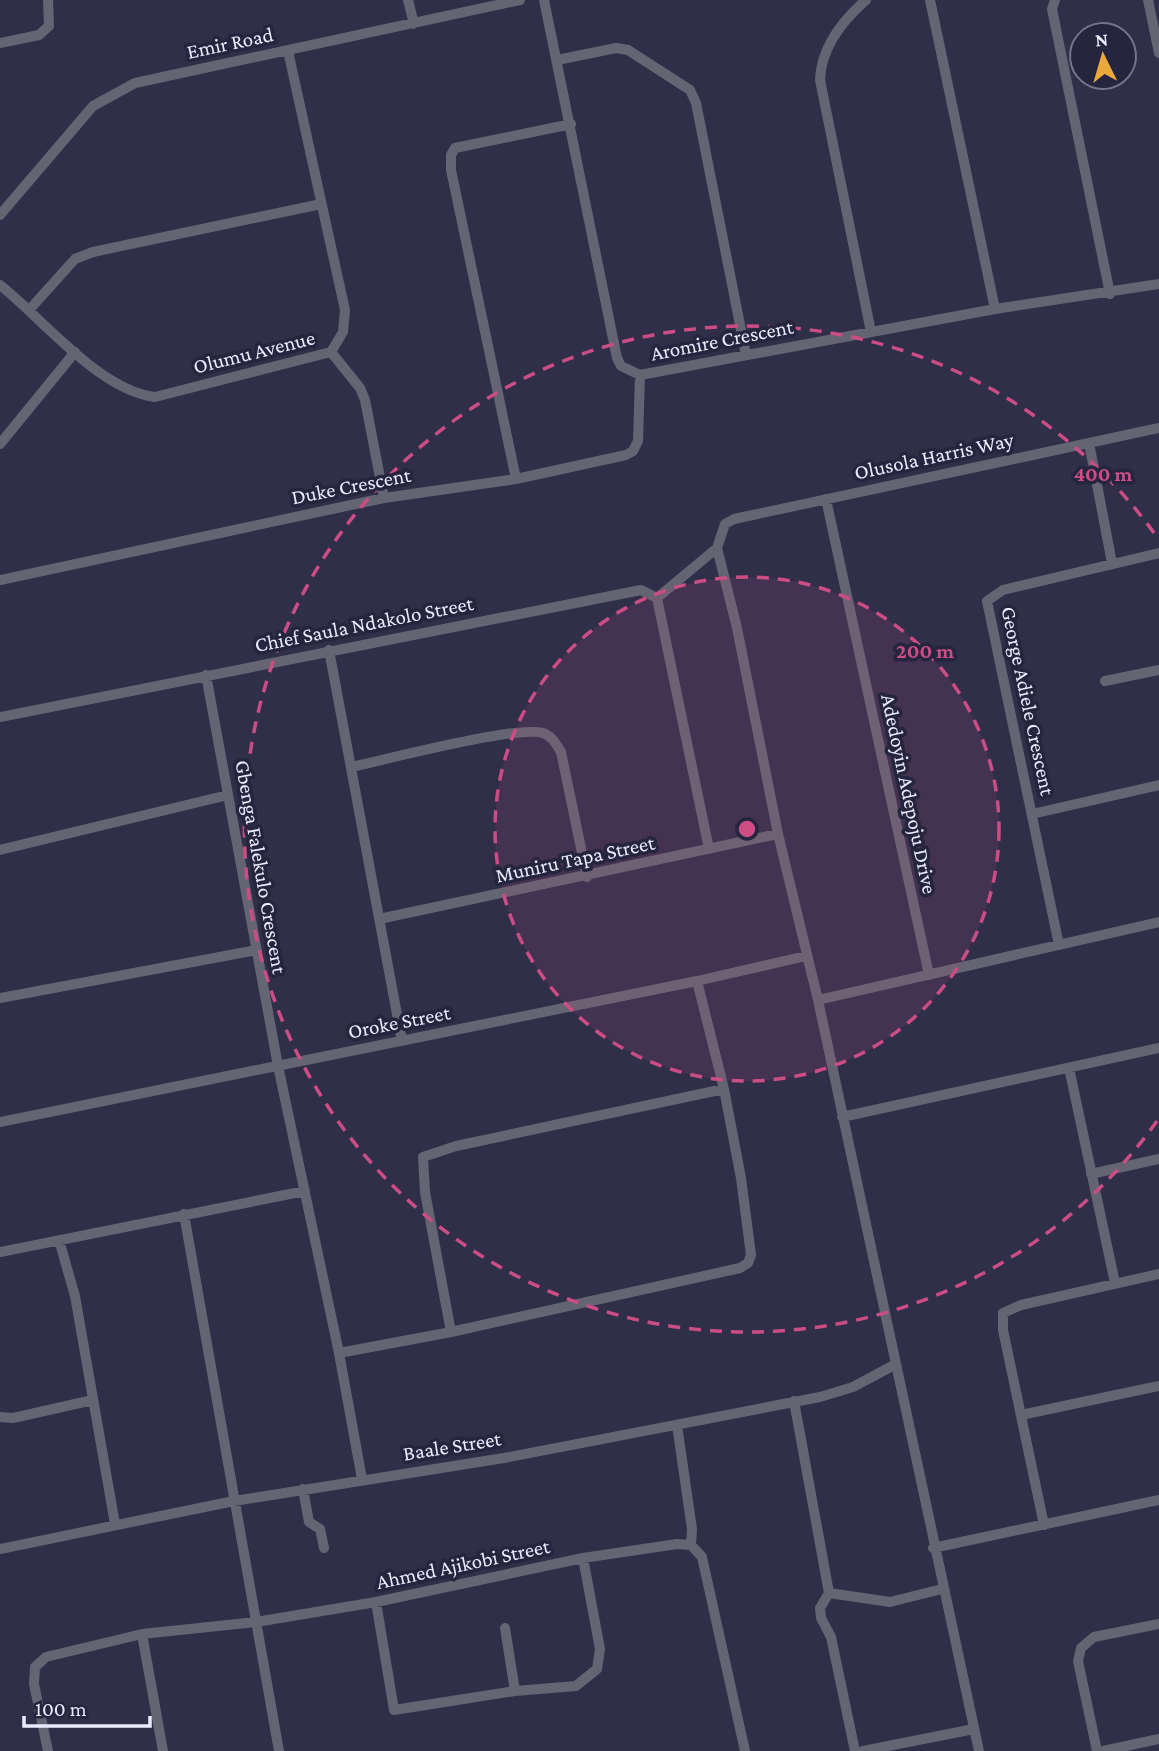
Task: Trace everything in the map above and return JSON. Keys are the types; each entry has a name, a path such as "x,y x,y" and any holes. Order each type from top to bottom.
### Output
{"street":[{"path":"0,43 39,35 49,26 48,0"},
{"path":"408,0 414,24"},
{"name":"Emir Road","path":"0,215 93,106 112,93 135,83 520,0"},
{"name":"Aromire Crescent","path":"544,0 617,358 621,366 640,375 995,309 1110,294 1159,284"},
{"path":"866,0 850,14 826,51 820,80 871,332"},
{"path":"930,0 995,309"},
{"path":"1055,0 1052,9 1110,294"},
{"path":"1148,0 1159,53"},
{"path":"557,60 616,48 628,50 690,90 704,141 746,355"},
{"name":"Olumu Avenue","path":"0,285 75,352 117,384 139,395 155,397 331,352 343,332 345,310 288,51"},
{"path":"516,479 451,170 451,155 455,148 571,124"},
{"path":"30,309 75,259 93,252 321,204"},
{"path":"0,444 75,352"},
{"path":"331,352 360,388 365,400 384,498"},
{"name":"Duke Crescent","path":"0,580 384,498 516,479 626,455 633,451 639,427 640,375"},
{"name":"Olusola Harris Way","path":"717,548 725,524 734,519 1159,428"},
{"path":"1090,443 1112,563"},
{"name":"Adedoyin Adepoju Drive","path":"826,499 929,975"},
{"path":"709,849 657,598 717,548 737,628 778,834 818,1000 933,1548 979,1751"},
{"name":"George Adiele Crescent","path":"1059,945 987,601 1003,590 1159,552"},
{"name":"Chief Saula Ndakolo Street","path":"0,717 641,590 657,598"},
{"path":"329,650 402,1041"},
{"path":"1105,681 1159,670"},
{"name":"Gbenga Falekulo Crescent","path":"206,675 278,1066 339,1353 362,1479"},
{"path":"351,767 492,737 541,732 551,737 561,752 587,877"},
{"path":"1032,814 1159,785"},
{"path":"0,850 228,795"},
{"name":"Muniru Tapa Street","path":"379,919 587,877 778,834"},
{"path":"818,1000 1159,922"},
{"path":"0,998 257,950"},
{"name":"Oroke Street","path":"0,1122 697,981 806,956"},
{"path":"339,1353 451,1332 728,1271 748,1263 751,1255 741,1178 724,1089 697,981"},
{"path":"842,1117 1159,1048"},
{"path":"1069,1068 1115,1283"},
{"path":"451,1332 425,1192 424,1157 456,1146 724,1089"},
{"path":"1091,1174 1159,1159"},
{"path":"0,1252 305,1191"},
{"path":"184,1214 279,1751"},
{"path":"59,1240 75,1296 115,1524"},
{"path":"1044,1525 1003,1330 1003,1313 1021,1305 1159,1274"},
{"name":"Baale Street","path":"4,1548 234,1501 504,1458 820,1397 853,1387 896,1364"},
{"path":"1021,1415 1159,1386"},
{"path":"0,1417 13,1418 93,1400"},
{"path":"794,1401 829,1593 820,1608 821,1618 831,1637 855,1751"},
{"path":"677,1425 692,1529 691,1545 702,1557 745,1751"},
{"path":"303,1489 309,1522 320,1529 324,1548"},
{"path":"933,1548 1159,1500"},
{"name":"Ahmed Ajikobi Street","path":"48,1751 34,1684 35,1667 46,1657 142,1634 256,1622 376,1602 583,1558 691,1545"},
{"path":"376,1602 394,1710 515,1691 576,1686 597,1669 600,1649 583,1558"},
{"path":"829,1593 890,1601 942,1589"},
{"path":"1097,1751 1078,1661 1080,1648 1094,1637 1159,1624"},
{"path":"505,1628 515,1691"},
{"path":"142,1634 163,1751"},
{"path":"863,1751 974,1729"},
{"path":"1103,1751 1159,1739"}]}
